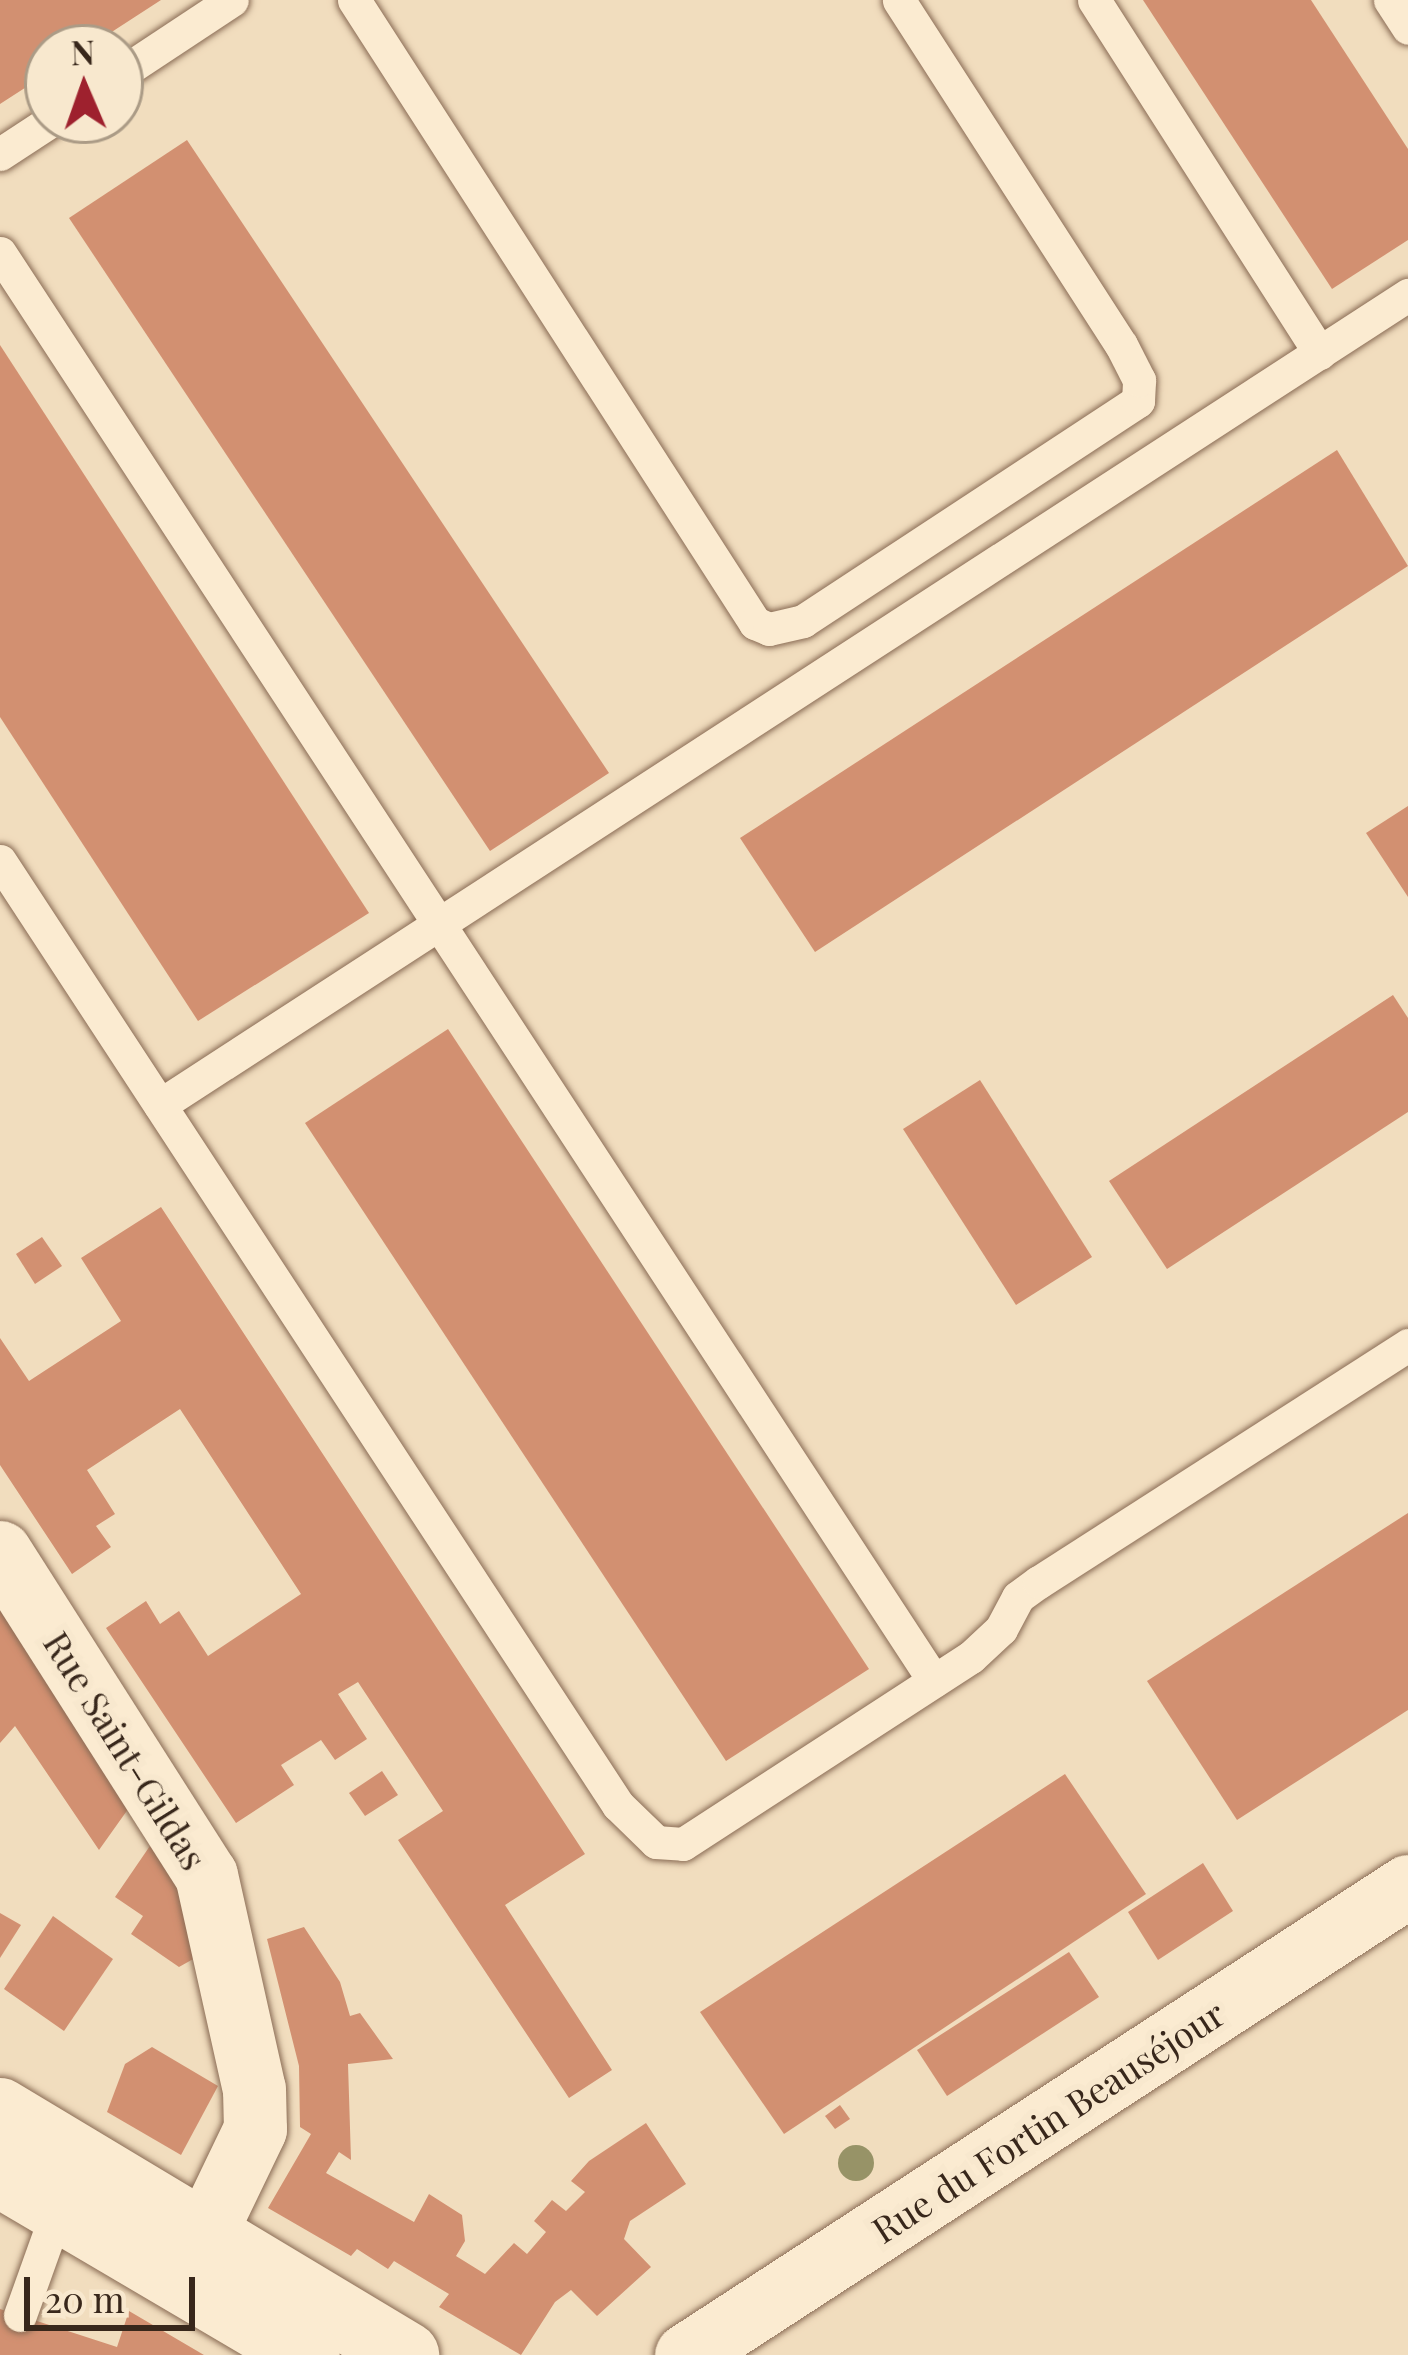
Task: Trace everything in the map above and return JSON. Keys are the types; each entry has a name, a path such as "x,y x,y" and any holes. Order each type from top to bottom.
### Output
{"main road":[{"path":"0,2111 194,2257 307,2355"},
{"path":"0,2174 74,2217 194,2257 406,2355"}],"street":[{"name":"Rue Saint-Gildas","path":"0,1552 206,1875 254,2089 255,2129 194,2257"},
{"name":"Rue du Fortin Beauséjour","path":"686,2355 1408,1886"}],"lane":[{"path":"144,58 232,0"},
{"path":"354,0 755,623 769,629 803,621 1138,401 1139,380 1121,345 899,0"},
{"path":"1094,0 1320,353"},
{"path":"1390,0 1408,28"},
{"path":"0,253 934,1681"},
{"path":"160,1105 1408,295"},
{"path":"0,861 618,1805 656,1842 683,1844 934,1681 1001,1629 1018,1597 1039,1582 1408,1345"},
{"path":"20,2315 74,2217"}],"building":[{"path":"0,0 161,0 124,24 24,24 24,88 0,104"},
{"path":"1143,0 1311,0 1408,149 1408,240 1332,289"},
{"path":"187,140 609,773 490,851 69,218"},
{"path":"0,345 369,913 198,1021 0,717"},
{"path":"1337,450 1408,566 815,952 740,838"},
{"path":"1408,806 1408,897 1366,833"},
{"path":"1393,995 1408,1018 1408,1112 1167,1269 1109,1181"},
{"path":"448,1029 869,1669 726,1761 305,1123"},
{"path":"980,1080 1092,1257 1016,1305 903,1129"},
{"path":"161,1207 585,1854 505,1905 612,2070 569,2098 398,1840 443,1811 358,1682 338,1694 367,1739 335,1760 321,1740 281,1765 294,1785 236,1823 106,1628 146,1601 160,1624 179,1611 208,1656 301,1594 180,1409 87,1470 115,1514 96,1526 111,1547 72,1574 0,1465 0,1338 29,1381 121,1321 81,1258"},
{"path":"42,1237 62,1266 35,1284 16,1254"},
{"path":"1408,1513 1408,1710 1237,1820 1147,1681"},
{"path":"0,1603 131,1805 99,1850 15,1726 0,1743"},
{"path":"382,1771 398,1795 365,1816 349,1793"},
{"path":"1065,1774 1146,1894 784,2134 700,2012"},
{"path":"154,1840 174,1872 195,1958 179,1967 131,1934 143,1916 115,1897"},
{"path":"1203,1863 1233,1911 1158,1960 1128,1912"},
{"path":"0,1913 21,1925 0,1958"},
{"path":"53,1916 113,1959 64,2031 4,1989"},
{"path":"304,1927 340,1982 350,2016 360,2013 393,2059 348,2064 351,2160 339,2152 326,2173 414,2222 429,2194 462,2215 465,2241 456,2256 485,2274 514,2243 527,2254 546,2232 534,2221 552,2200 566,2211 585,2192 571,2181 589,2161 646,2123 686,2184 630,2221 624,2239 651,2267 597,2316 571,2290 555,2302 521,2355 439,2307 449,2294 394,2261 388,2269 357,2249 351,2256 268,2208 311,2134 300,2127 299,2066 267,1939"},
{"path":"1069,1952 1099,1997 947,2096 917,2050"},
{"path":"152,2047 218,2086 181,2155 107,2112 125,2064"},
{"path":"840,2105 850,2119 835,2129 825,2116"},
{"path":"0,2309 117,2347 129,2311 204,2355 0,2355"}]}
